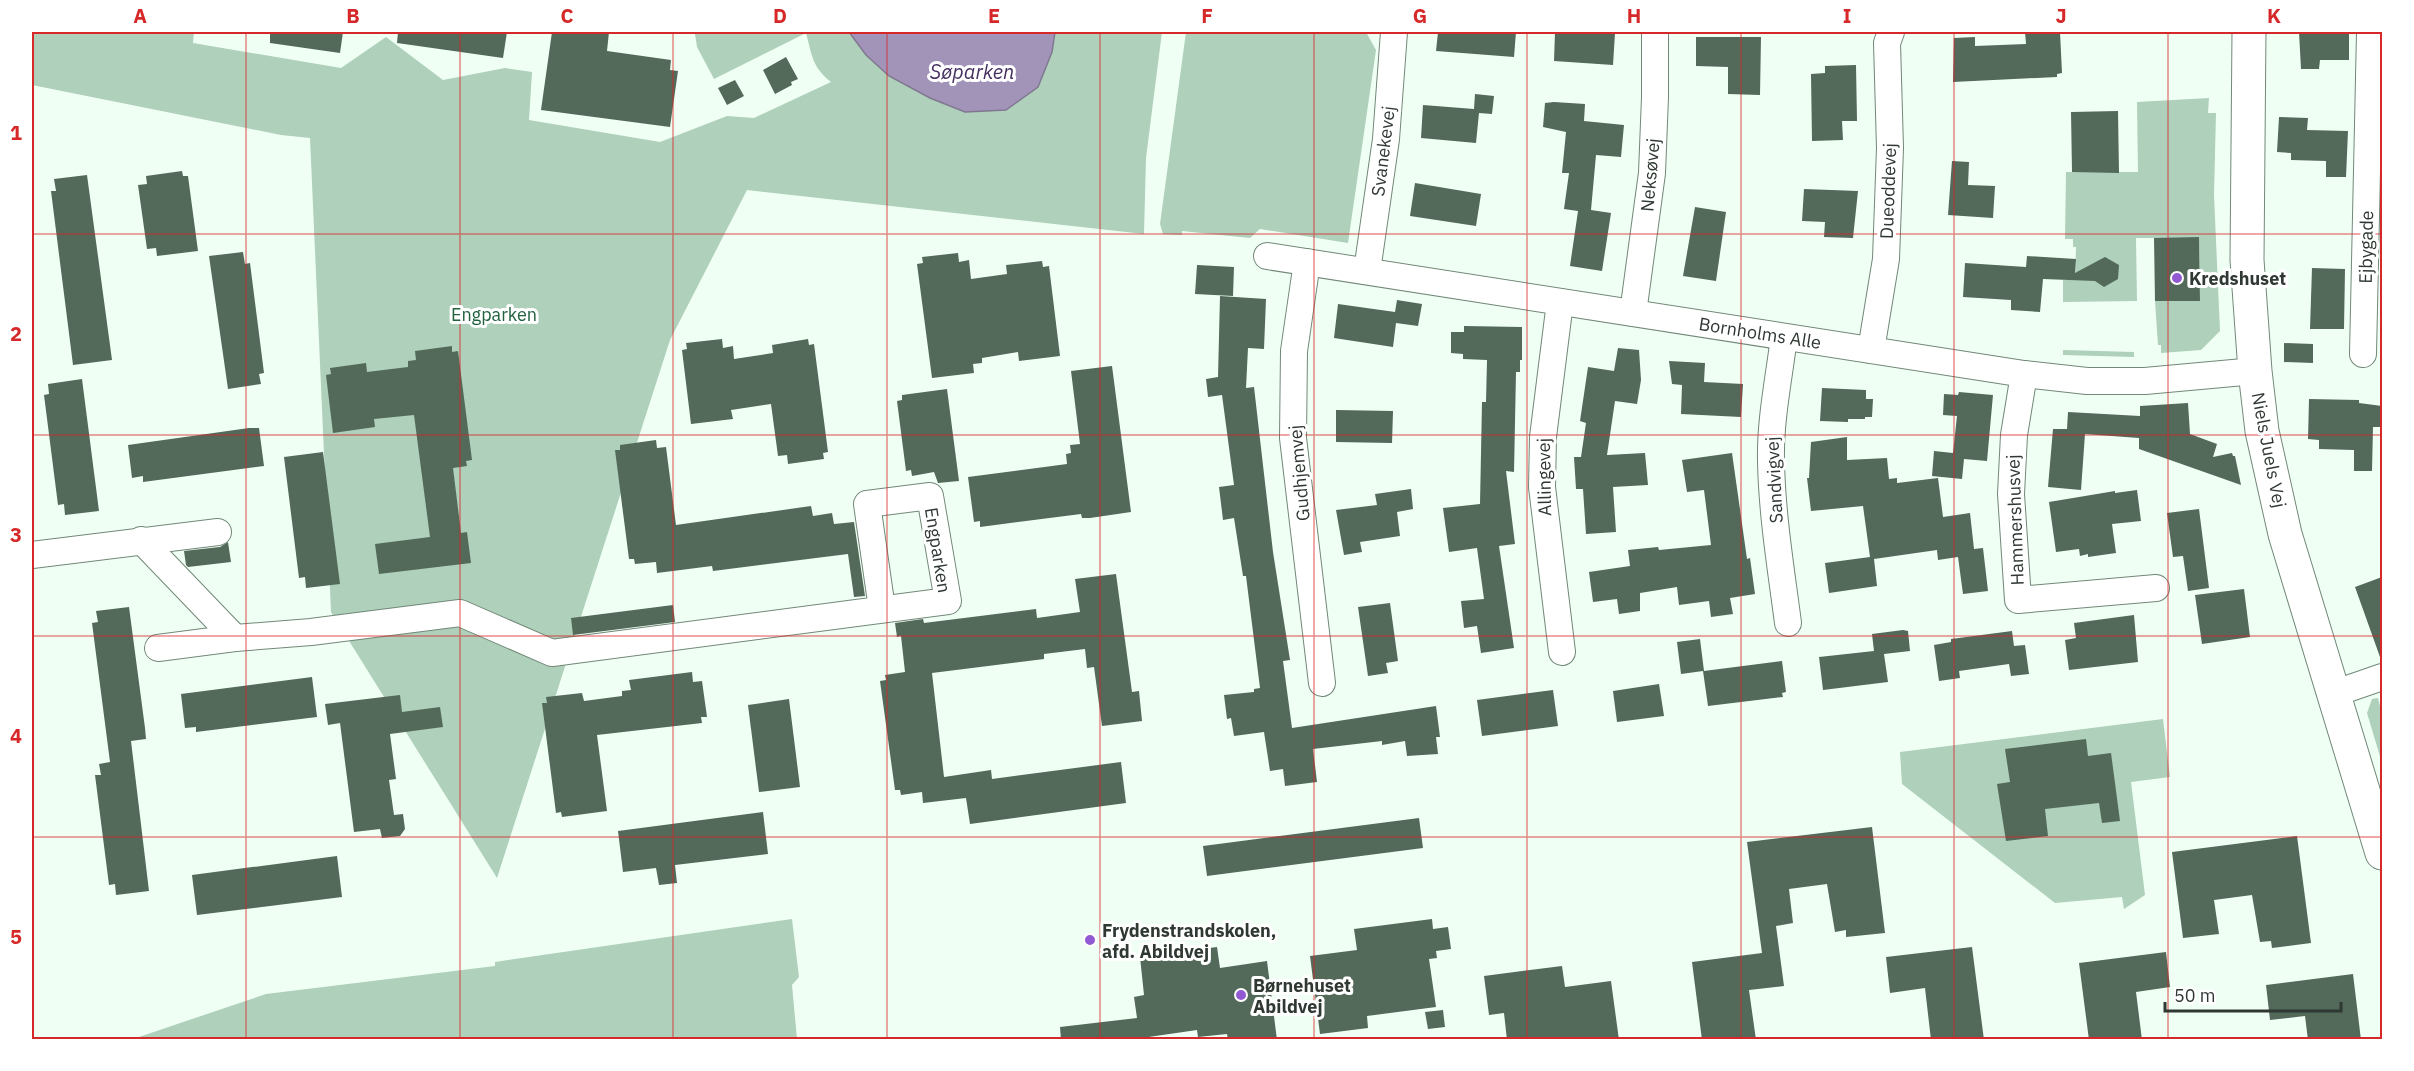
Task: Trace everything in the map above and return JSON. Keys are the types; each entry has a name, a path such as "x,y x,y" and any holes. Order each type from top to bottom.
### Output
{"street":[{"name":"Svanekevej","path":"1367,271 1386,139 1394,32"},
{"name":"Dueoddevej","path":"1871,350 1886,259 1890,148 1887,43 1891,32"},
{"name":"Niels Juels Vej","path":"2249,32 2247,260 2262,431 2285,534 2382,853"},
{"name":"Ejbygade","path":"2363,354 2370,32"},
{"name":"Neksøvej","path":"1633,313 1652,173 1655,35"},
{"name":"Bornholms Alle","path":"1267,256 2024,374 2086,381 2145,381 2255,371"},
{"name":"Gudhjemvej","path":"1307,262 1293,351 1293,438 1322,683"},
{"name":"Allingevej","path":"1560,302 1543,437 1542,488 1562,652"},
{"name":"Sandvigvej","path":"1784,337 1772,423 1771,460 1773,506 1788,623"},
{"name":"Hammershusvej","path":"2024,374 2014,435 2011,494 2018,600 2156,588"},
{"name":"Engparken","path":"158,648 460,613 552,653 948,601 930,496 867,504 882,609"},
{"path":"32,555 218,532"},
{"path":"141,540 235,638"},
{"path":"2333,694 2382,677"}],"green space":[{"name":"Engparken","path":"32,32 194,32 193,43 341,68 386,37 443,80 505,68 532,72 529,120 660,142 727,116 754,118 831,82 816,66 806,33 714,79 697,47 695,34 700,32 1162,32 1146,158 1144,234 747,190 670,340 497,878 331,612 310,138 281,135 32,85"},
{"path":"1186,32 1366,32 1376,50 1348,243 1260,229 1250,238 1182,231 1182,235 1163,234 1160,224"},
{"path":"2209,98 2208,113 2216,113 2214,195 2220,331 2201,350 2161,353 2161,345 2158,345 2155,301 2200,301 2199,238 2136,238 2137,301 2063,302 2063,280 2075,280 2076,247 2073,247 2073,239 2065,239 2066,172 2138,172 2137,102"},
{"path":"2063,350 2134,352 2134,357 2063,355"},
{"path":"2378,698 2382,714 2382,763 2367,713 2372,699"},
{"path":"2163,719 2170,777 2131,782 2145,895 2124,909 2122,897 2055,903 1902,784 1900,752"},
{"path":"792,919 799,977 792,985 797,1039 133,1039 266,994 495,966 495,962"}],"water":[{"name":"Søparken","path":"849,32 1055,32 1052,52 1038,87 1006,110 965,112 930,98 889,76 866,55"}],"building":[{"path":"270,32 343,32 340,53 270,43"},
{"path":"398,32 507,32 503,58 397,43"},
{"path":"552,32 609,32 607,51 671,60 670,70 678,71 670,127 541,110"},
{"path":"1438,32 1516,32 1514,57 1436,51"},
{"path":"1555,32 1615,33 1613,65 1554,61"},
{"path":"2025,32 2060,32 2062,73 2057,74 2057,77 1953,82 1954,38 1975,37 1975,46 2026,44"},
{"path":"2299,32 2349,32 2349,60 2320,60 2319,69 2301,69"},
{"path":"1696,37 1761,37 1760,95 1728,94 1728,67 1696,66"},
{"path":"786,57 798,79 775,94 763,70"},
{"path":"1856,65 1857,121 1842,121 1843,140 1812,141 1811,74 1825,73 1825,66"},
{"path":"735,80 744,96 727,105 718,88"},
{"path":"1475,94 1494,96 1492,114 1479,113 1476,143 1421,138 1423,105 1474,109"},
{"path":"1545,103 1585,104 1584,121 1624,125 1621,157 1596,155 1591,210 1611,213 1602,271 1570,266 1578,211 1564,209 1569,173 1562,173 1566,132 1543,127"},
{"path":"2118,111 2119,173 2072,172 2071,112"},
{"path":"2279,117 2308,118 2307,130 2348,131 2346,177 2326,177 2326,161 2291,160 2291,153 2277,152"},
{"path":"1952,161 1969,162 1968,185 1995,186 1993,218 1948,215"},
{"path":"182,171 183,176 188,176 198,251 157,256 156,248 147,249 138,185 147,184 146,176"},
{"path":"87,175 112,360 73,365 51,191 56,191 54,179"},
{"path":"1415,183 1481,194 1476,226 1410,216"},
{"path":"1804,189 1858,191 1853,238 1824,237 1825,222 1802,221"},
{"path":"1695,207 1726,212 1716,281 1683,276"},
{"name":"Kredshuset","path":"2199,237 2200,301 2155,301 2154,238"},
{"path":"243,252 245,264 250,263 264,373 259,374 261,384 228,389 209,256"},
{"path":"958,253 959,262 969,260 971,279 1007,274 1006,265 1042,261 1043,267 1049,266 1060,356 1019,361 1018,352 982,358 982,363 973,364 974,373 932,378 917,264 923,263 922,257"},
{"path":"2027,256 2076,259 2075,273 2105,257 2119,265 2118,279 2104,287 2095,281 2043,279 2040,312 2011,310 2011,300 1963,297 1965,263 2026,267"},
{"path":"1197,265 1234,267 1233,296 1195,294"},
{"path":"2312,268 2345,269 2344,329 2310,329"},
{"path":"1220,296 1266,299 1264,349 1248,348 1246,388 1254,387 1273,552 1290,660 1283,661 1292,728 1436,706 1440,737 1436,737 1438,754 1407,756 1405,741 1382,745 1382,741 1313,749 1317,782 1285,786 1283,769 1270,771 1264,732 1234,736 1231,718 1227,719 1224,695 1254,692 1254,689 1260,688 1246,576 1243,576 1234,518 1223,520 1219,487 1234,485 1222,395 1208,397 1206,379 1218,377"},
{"path":"1397,300 1422,304 1418,326 1396,323 1393,347 1334,338 1338,304 1395,312"},
{"path":"1464,326 1522,327 1522,360 1520,360 1520,372 1516,372 1514,472 1506,471 1515,544 1499,546 1514,648 1481,653 1477,626 1464,628 1461,601 1484,599 1477,548 1449,552 1443,508 1480,504 1482,402 1486,402 1487,360 1463,359 1463,354 1451,353 1451,332 1464,332"},
{"path":"722,339 723,348 733,346 734,359 773,353 772,345 808,339 809,345 814,344 828,452 823,453 824,459 788,464 787,455 778,456 771,404 731,410 733,419 691,424 682,350 687,349 686,343"},
{"path":"2284,343 2313,344 2313,363 2284,362"},
{"path":"452,346 452,352 458,351 472,460 466,461 467,466 453,468 461,533 467,532 471,563 379,574 375,544 430,537 414,415 374,419 375,427 333,433 326,375 331,374 330,368 366,363 367,372 408,367 408,361 416,360 415,351"},
{"path":"1618,348 1639,350 1641,380 1637,404 1615,401 1607,455 1645,453 1648,485 1613,487 1616,532 1586,534 1583,489 1576,489 1574,457 1581,457 1586,423 1580,421 1588,367 1614,371"},
{"path":"1669,361 1705,363 1704,382 1743,384 1741,417 1681,414 1682,385 1672,384"},
{"path":"1112,366 1131,512 1090,518 1082,518 1081,514 980,527 980,521 974,522 968,477 1067,464 1066,454 1071,453 1070,445 1080,444 1071,371"},
{"path":"82,379 99,511 65,515 64,504 58,505 44,395 49,394 48,384"},
{"path":"1822,388 1866,390 1866,399 1873,399 1872,417 1848,419 1848,422 1820,421"},
{"path":"947,389 959,481 938,483 934,472 912,476 911,470 906,471 897,401 902,400 902,395"},
{"path":"1959,392 1993,395 1987,461 1964,459 1962,479 1932,476 1934,451 1953,453 1957,416 1943,415 1944,394 1958,395"},
{"path":"2309,399 2359,400 2359,403 2382,406 2382,427 2373,427 2372,471 2354,471 2354,450 2319,449 2319,440 2308,439"},
{"path":"2188,403 2190,434 2217,444 2213,457 2232,453 2235,456 2241,485 2139,449 2139,438 2085,434 2081,490 2048,487 2053,429 2067,429 2068,412 2140,416 2140,406"},
{"path":"1336,410 1393,411 1392,443 1336,442"},
{"path":"259,428 264,466 143,482 143,476 132,478 128,445"},
{"path":"1847,437 1847,460 1887,458 1889,479 1897,478 1897,483 1938,478 1943,517 1970,513 1974,549 1983,548 1988,591 1963,594 1958,557 1938,560 1937,550 1874,559 1877,586 1829,593 1825,563 1870,557 1863,506 1811,511 1807,478 1809,478 1811,442"},
{"path":"656,440 657,448 666,447 676,525 811,506 813,516 832,513 834,524 854,522 865,596 854,597 848,554 713,571 712,566 657,573 656,562 635,564 634,559 629,559 615,450 620,450 620,445"},
{"path":"323,452 340,584 306,588 305,577 299,578 284,457"},
{"path":"1732,453 1747,559 1750,558 1755,594 1730,598 1733,614 1711,617 1709,601 1679,605 1677,587 1640,593 1640,611 1619,614 1617,599 1593,602 1589,572 1630,566 1628,550 1658,547 1659,550 1711,545 1704,490 1687,492 1682,460"},
{"path":"1411,489 1413,509 1397,512 1400,536 1360,542 1362,552 1344,555 1336,510 1377,505 1375,494"},
{"path":"2137,490 2141,521 2112,524 2116,553 2088,557 2088,554 2080,556 2079,549 2056,552 2049,502 2115,491 2115,493"},
{"path":"2199,509 2209,588 2188,591 2183,556 2173,557 2167,513"},
{"path":"228,542 231,562 188,567 186,565 184,551 220,547"},
{"path":"1116,574 1132,692 1139,691 1142,721 1102,726 1094,667 1087,668 1085,649 1044,654 1044,659 932,673 944,777 991,770 992,779 1121,762 1126,803 970,824 966,798 923,803 922,792 901,795 900,790 895,790 880,681 886,680 885,675 905,672 901,636 897,637 895,623 923,619 924,623 1036,609 1037,618 1080,612 1075,579"},
{"path":"2382,577 2382,657 2380,657 2355,587"},
{"path":"2244,589 2250,637 2202,644 2195,595"},
{"path":"1390,603 1398,661 1386,663 1388,673 1368,676 1358,607"},
{"path":"673,605 675,622 573,635 571,618"},
{"path":"129,607 146,739 131,741 149,891 116,895 115,884 109,885 95,775 101,775 99,764 110,762 92,623 98,622 96,611"},
{"path":"2134,615 2138,662 2069,670 2065,640 2076,638 2074,623"},
{"path":"1908,631 1910,651 1884,654 1888,682 1823,690 1819,657 1874,651 1872,634"},
{"path":"2012,631 2014,646 2025,645 2029,674 2011,676 2009,664 1959,671 1960,678 1939,681 1934,645 1951,642 1951,639"},
{"path":"1700,639 1704,671 1782,661 1786,692 1782,693 1783,697 1708,706 1703,671 1681,674 1677,642"},
{"path":"692,672 693,682 702,681 707,717 701,717 702,723 597,735 607,811 562,817 561,812 556,813 542,703 547,703 546,697 582,693 584,701 622,696 622,691 631,690 629,680"},
{"path":"312,677 317,717 196,732 196,727 185,728 181,694"},
{"path":"1659,684 1664,716 1617,722 1613,691"},
{"path":"1553,690 1558,726 1482,736 1477,700"},
{"path":"400,695 402,712 440,707 443,727 390,734 396,779 389,780 394,815 403,814 405,829 400,836 382,838 380,829 354,832 340,723 328,725 325,704"},
{"path":"789,699 800,787 759,792 748,705"},
{"path":"2086,739 2088,756 2111,753 2120,821 2102,823 2099,803 2045,809 2048,836 2006,841 1997,784 2010,782 2005,749"},
{"path":"763,812 768,854 675,865 677,883 659,885 656,868 623,872 618,831"},
{"path":"1419,818 1423,848 1207,876 1203,846"},
{"path":"1872,827 1885,933 1846,937 1846,930 1835,932 1827,884 1789,889 1793,923 1776,926 1784,986 1749,990 1756,1040 1702,1040 1692,962 1762,953 1747,842"},
{"path":"2297,836 2311,943 2272,948 2271,941 2260,942 2252,895 2214,900 2219,934 2183,938 2172,852"},
{"path":"337,856 342,897 197,915 192,875"},
{"path":"1432,919 1433,929 1448,927 1451,949 1436,951 1437,958 1429,959 1436,1007 1367,1016 1368,1028 1320,1034 1310,956 1357,950 1354,929"},
{"path":"1217,947 1220,968 1267,961 1277,1040 1228,1040 1227,1034 1198,1037 1197,1030 1128,1040 1061,1040 1060,1027 1137,1018 1134,997 1144,995 1140,957"},
{"path":"1972,947 1984,1040 1931,1040 1925,988 1890,993 1886,957"},
{"path":"2166,952 2170,987 2136,992 2142,1040 2089,1040 2079,963"},
{"path":"1562,966 1565,987 1611,981 1619,1040 1548,1040 1548,1037 1507,1040 1504,1013 1489,1015 1484,976"},
{"path":"2353,974 2361,1040 2308,1040 2305,1016 2270,1020 2266,985"},
{"path":"1443,1010 1445,1027 1428,1029 1425,1012"}],"place":[{"name":"Kredshuset","path":"2177,278"},
{"name":"Frydenstrandskolen, afd. Abildvej","path":"1090,940"},
{"name":"Børnehuset Abildvej","path":"1241,995"}]}
